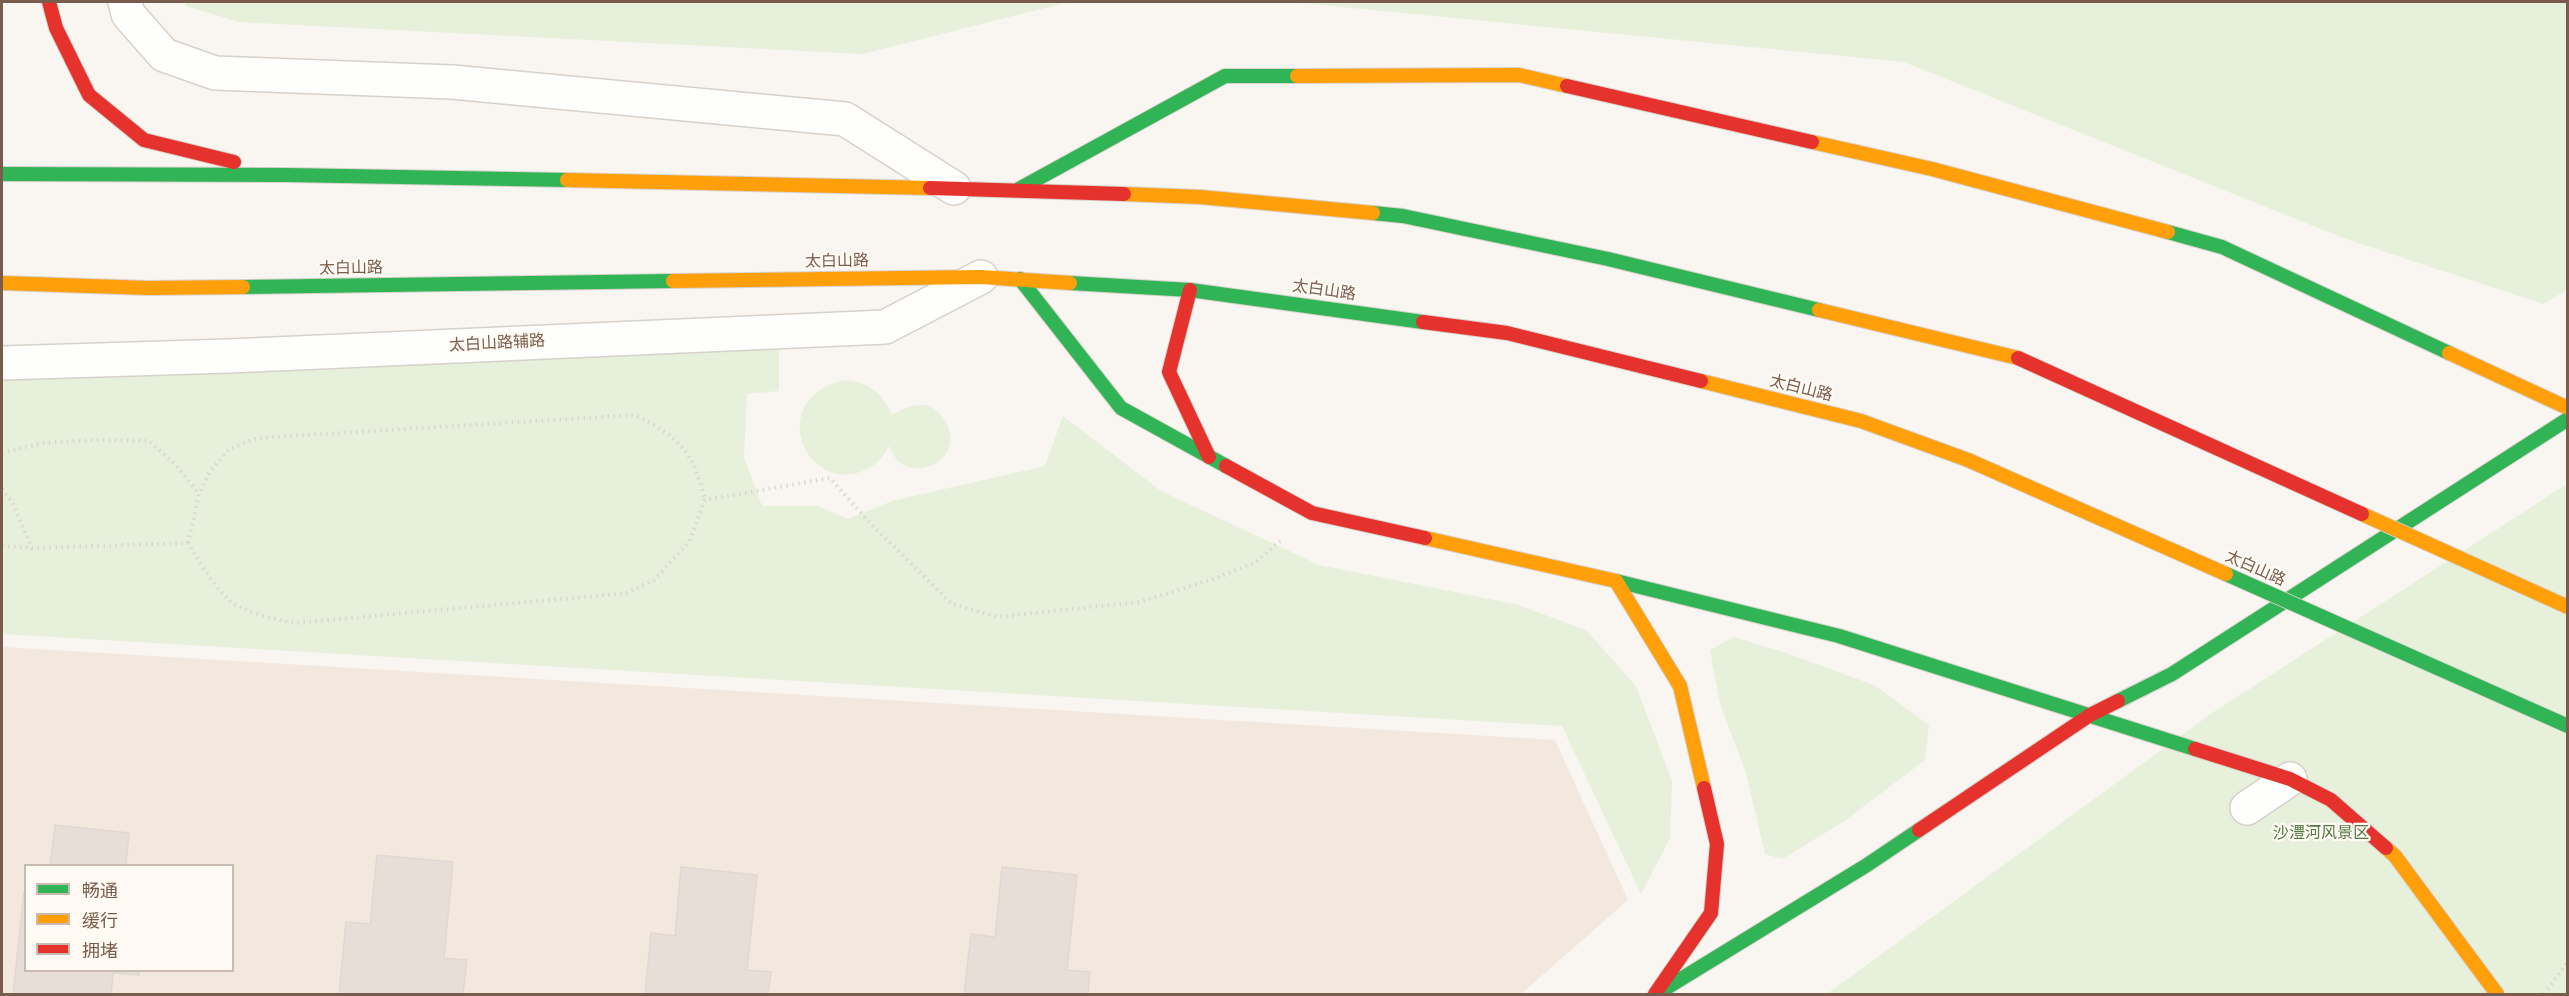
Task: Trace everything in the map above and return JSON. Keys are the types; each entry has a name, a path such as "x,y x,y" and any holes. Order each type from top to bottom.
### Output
{"street":[{"path":"49,2 56,28 89,95 144,140 288,175"},
{"path":"124,2 128,14 165,55 214,73 453,82 845,118 954,188"},
{"path":"1019,189 1225,76 1519,75 1932,169 2222,247 2568,408"},
{"path":"2,174 288,175 1019,189 1200,197 1403,216 1608,259 2018,358 2568,607"},
{"name":"太白山路","path":"2,283 148,288 981,277 1190,290 1507,333 1861,421 1968,460 2568,726"},
{"name":"太白山路辅路","path":"2,363 229,356 885,327 981,277"},
{"path":"1020,279 1121,408 1312,513 1616,581 1839,636 2290,779 2331,800 2394,856 2497,994"},
{"path":"1190,290 1169,372 1209,457"},
{"path":"1655,994 1867,865 2090,716 2172,674 2568,419"},
{"path":"1616,581 1680,686 1718,844 1711,913 1655,994"},
{"path":"2247,808 2290,779"}],"path":[{"path":"635,415 657,425 680,442 697,470 705,500 689,542 654,580 627,593 295,623 273,620 231,602 213,582 188,543 199,494 209,473 229,449 257,438 635,415"},
{"path":"2,453 43,443 99,440 149,441 175,464 199,494"},
{"path":"705,500 830,478 870,523 952,603 997,617 1139,602 1211,580 1256,562 1312,513"},
{"path":"2,489 13,504 32,548"},
{"path":"2,546 32,548 188,543"},
{"path":"2544,994 2568,962"}],"shaded area":[{"path":"2,647 1555,740 1628,900 1521,994 2,994"}],"green space":[{"path":"184,2 1069,2 862,54 239,22 186,6"},
{"path":"1291,2 2567,2 2567,290 2543,304 2346,239 1904,62"},
{"path":"779,342 779,391 747,394 744,457 762,506 818,506 848,519 892,501 1045,466 1063,416 1161,491 1319,565 1515,604 1586,630 1636,686 1672,781 1670,838 1641,894 1562,726 2,634 2,372"},
{"path":"845,380 861,383 874,390 884,400 892,414 919,405 937,411 949,430 950,445 947,452 933,465 914,468 900,462 889,446 878,461 863,471 842,474 824,469 810,457 802,440 800,422 806,405 820,390"},
{"name":"沙澧河风景区","path":"2567,484 2567,994 1827,994 2212,713"},
{"path":"1734,637 1874,685 1929,725 1925,760 1843,822 1782,859 1765,854 1746,773 1720,704 1710,650"}],"building":[{"path":"55,825 129,833 126,864 50,864"},
{"path":"377,855 453,862 444,958 467,960 463,994 339,994 346,922 370,924"},
{"path":"681,867 757,875 747,970 771,972 768,994 645,994 651,933 675,936"},
{"path":"1002,867 1077,875 1067,970 1090,972 1088,994 964,994 971,934 995,937"},
{"path":"24,892 24,972 139,972 139,975 113,973 111,994 13,994"}],"traffic: fast":[{"path":"1019,189 1225,76 1297,76"},
{"path":"2,174 288,175 567,180"},
{"path":"1373,213 1403,216 1608,259 1819,310"},
{"path":"2168,232 2222,247 2449,353"},
{"path":"1020,279 1121,408 1226,466"},
{"path":"243,287 673,281"},
{"path":"1070,283 1190,290 1423,322"},
{"path":"2118,701 2172,674 2568,419"},
{"path":"2226,574 2568,726"},
{"path":"1616,581 1839,636 2195,749"},
{"path":"1663,990 1867,865 1919,830"}],"traffic: slow":[{"path":"1297,76 1519,75 1567,86"},
{"path":"1812,142 1932,169 2168,232"},
{"path":"567,180 930,188"},
{"path":"1124,194 1200,197 1373,213"},
{"path":"673,281 981,277 1070,283"},
{"path":"2,283 148,288 243,287"},
{"path":"1819,310 2018,358"},
{"path":"2449,353 2568,408"},
{"path":"1701,381 1861,421 1968,460"},
{"path":"1968,460 2226,574"},
{"path":"2362,514 2568,607"},
{"path":"1425,538 1616,581 1680,686 1704,788"},
{"path":"2386,848 2395,856 2497,994"}],"traffic: jam":[{"path":"49,2 56,28 89,95 144,140 234,162"},
{"path":"1567,86 1812,142"},
{"path":"930,188 1124,194"},
{"path":"1190,290 1169,372 1209,457"},
{"path":"1423,322 1507,333 1701,381"},
{"path":"2018,358 2362,514"},
{"path":"1226,466 1312,513 1425,538"},
{"path":"1919,830 2090,715 2118,701"},
{"path":"2195,749 2290,779 2331,800 2386,848"},
{"path":"1655,994 1711,913 1717,844 1704,788"}]}
